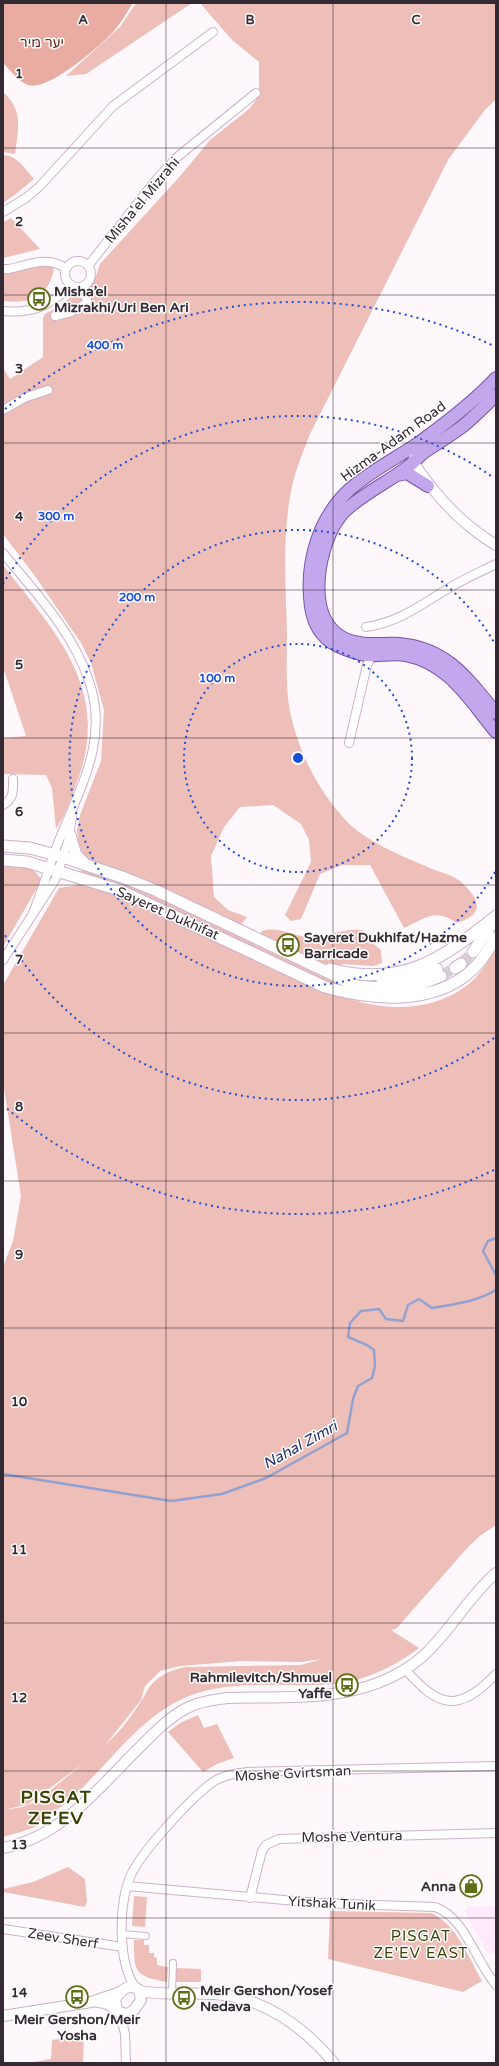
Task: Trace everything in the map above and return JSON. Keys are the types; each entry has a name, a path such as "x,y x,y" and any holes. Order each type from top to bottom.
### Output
{"main road":[{"name":"Hizma-Adam Road","path":"496,378 421,448 413,462 363,496 346,510 332,530 323,555 318,578 320,609 331,630 345,639 372,645 398,644 431,651 450,662 462,672 496,713"},
{"name":"Hizma-Adam Road","path":"496,395 463,426 421,448 391,460 350,489 336,503 325,520 319,536 309,574 310,609 314,621 328,641 354,652 367,655 406,655 424,661 449,675 464,690 496,732"},
{"path":"421,448 419,462 425,481"},
{"path":"394,476 407,473 425,481"},
{"path":"70,835 76,855 85,864"},
{"name":"Sayeret Dukhifat","path":"3,846 30,848 58,856 85,864 158,891 323,972 356,980 378,982 403,980 439,972"},
{"name":"Sayeret Dukhifat","path":"3,860 27,862 119,890 325,987 358,995 394,998 447,988 472,970 496,937"},
{"path":"308,964 344,973 368,976 399,972 432,961 448,953 496,918"},
{"path":"472,950 496,918"}],"street":[{"path":"3,212 26,198 39,187 113,106 213,32"},
{"name":"Misha'el Mizrahi","path":"88,266 155,181 176,158 256,93"},
{"path":"3,269 16,268 43,261 54,262 66,269"},
{"path":"3,310 25,312 34,310 75,287 86,285 91,279 91,271 88,266 79,261 70,264 66,269 66,277 75,287 87,299 87,303 71,312 55,316"},
{"path":"3,410 24,398 48,390"},
{"path":"391,460 413,462 425,481 461,520 480,536 496,545"},
{"path":"3,553 61,627 77,653 89,681 94,710 95,740 90,766 74,806 54,869 33,913 3,960"},
{"path":"366,627 382,625 409,613 469,577 496,564"},
{"path":"354,652 365,660 367,665"},
{"path":"349,743 367,665 371,657 377,654"},
{"path":"3,805 9,801 12,796 13,779"},
{"path":"58,856 70,835 74,806"},
{"path":"3,1848 23,1843 54,1827 77,1809 159,1727 189,1707 212,1700 227,1698 340,1694 368,1688 405,1669 431,1648 479,1589 496,1573"},
{"path":"405,1669 426,1692 451,1701 470,1697 496,1674"},
{"name":"Moshe Gvirtsman","path":"138,1989 126,1967 122,1947 122,1916 127,1886 131,1874 138,1862 196,1796 213,1782 224,1777 248,1772 496,1766"},
{"name":"Moshe Ventura","path":"250,1898 262,1851 266,1845 279,1839 496,1833"},
{"name":"Yitshak Tunik","path":"127,1886 327,1904 427,1906 442,1909 456,1920 496,1985"},
{"name":"Zeev Sherf","path":"3,1929 122,1947"},
{"path":"122,1934 146,1936"},
{"path":"167,1994 173,1963"},
{"name":"Moshe Gvirtsman","path":"123,1990 126,1967"},
{"path":"126,2063 125,2034 128,2021 142,1997 138,1989"},
{"path":"3,2016 91,2002 123,1990 138,1989 167,1994 224,1994 259,2004 295,2026 319,2046 334,2063"},
{"path":"123,1990 115,2000 125,2034"},
{"path":"91,2002 108,2003 118,2012 128,2014 137,2007 167,1994"}],"shaded area":[{"path":"136,3 192,3 86,74 66,76 120,27"},
{"path":"200,3 496,3 496,99 484,111 448,160 310,434 297,469 291,491 286,527 285,581 288,700 292,720 305,759 325,795 350,825 371,840 407,858 450,875 460,881 472,894 477,905 476,911 473,915 457,923 449,918 436,915 425,918 404,928 370,865 342,865 320,874 301,919 291,921 285,915 311,862 309,840 301,824 273,805 240,807 224,827 211,856 214,897 228,910 247,917 241,925 260,934 262,931 275,930 306,937 320,936 349,930 362,930 371,942 381,950 382,963 373,966 342,964 334,992 350,999 386,1007 423,1005 440,1000 456,992 475,979 496,950 496,1525 481,1535 469,1546 396,1629 391,1630 419,1648 402,1660 373,1674 342,1683 322,1685 258,1685 217,1688 197,1693 178,1701 160,1712 144,1725 85,1785 43,1822 35,1827 3,1837 3,1267 13,1241 21,1196 3,1082 3,985 59,888 78,885 84,857 78,841 77,830 80,815 101,761 104,710 91,663 81,643 35,576 3,534 3,368 10,379 43,357 43,318 45,314 63,304 75,293 89,288 96,276 100,264 181,175 210,140 249,109 259,96 259,62 232,40","holes":["322,1659 301,1665 186,1667 175,1669 163,1675 153,1683 128,1720 106,1744 141,1700 145,1686 160,1671 180,1666 241,1661 301,1662","84,1763 36,1802 22,1807 4,1810 28,1804"]},
{"path":"3,92 10,99 17,113 18,128 15,154 3,152"},
{"path":"3,155 17,160 34,179 3,203"},
{"path":"11,218 40,249 3,258 3,222"},
{"path":"45,263 52,266 54,271 47,288 42,293 29,300 13,302 3,301 3,272"},
{"path":"3,565 59,639 73,664 83,691 88,719 86,749 77,782 65,812 56,829 52,788 46,775 3,774 3,738 26,736 3,667"},
{"path":"3,866 20,866 31,869 36,872 41,881 3,947"},
{"path":"198,1715 204,1728 217,1724 234,1758 217,1764 203,1772 168,1732 180,1723"},
{"path":"68,1867 85,1879 87,1901 85,1907 3,1892 3,1889 33,1882"},
{"path":"134,1896 147,1897 145,1927 132,1926"},
{"path":"468,1906 496,1906 496,1953 488,1954 467,1916 465,1911"},
{"path":"330,1911 432,1913 449,1926 456,1934 482,1981 463,1992 328,1959"},
{"path":"134,1940 144,1940 144,1945 149,1945 149,1953 154,1953 154,1957 157,1958 157,1965 168,1967 167,1982 142,1975 138,1971 135,1959"},
{"path":"176,1968 201,1969 201,1982 176,1982"},
{"path":"84,2035 83,2063 28,2063 51,2059 52,2040"}],"green space":[{"name":"יער מיר","path":"3,3 133,3 117,28 86,57 48,82 37,85 28,85 15,76 3,63"}],"waterway":[{"name":"Nahal Zimri","path":"496,1238 488,1241 483,1251 496,1275"},
{"name":"Nahal Zimri","path":"3,1474 171,1501 222,1494 266,1478 347,1433 353,1399 358,1386 372,1378 375,1366 374,1350 367,1345 348,1337 350,1323 361,1311 379,1309 386,1319 403,1321 408,1305 419,1299 432,1308 465,1302 481,1297 496,1290 496,1286"}],"tunnel":[{"path":"461,964 473,952"},
{"path":"441,976 455,968"}],"place":[{"name":"Misha’el Mizrakhi/Uri Ben Ari","path":"39,299"},
{"name":"Sayeret Dukhifat/Hazme Barricade","path":"288,945"},
{"name":"Rahmilevitch/Shmuel Yaffe","path":"347,1685"},
{"name":"Anna","path":"471,1886"},
{"name":"Meir Gershon/Meir Yosha","path":"77,1997"},
{"name":"Meir Gershon/Yosef Nedava","path":"184,1998"}],"district":[{"name":"PISGAT ZE'EV","path":"56,1807"},
{"name":"PISGAT ZE'EV EAST","path":"421,1944"}]}
